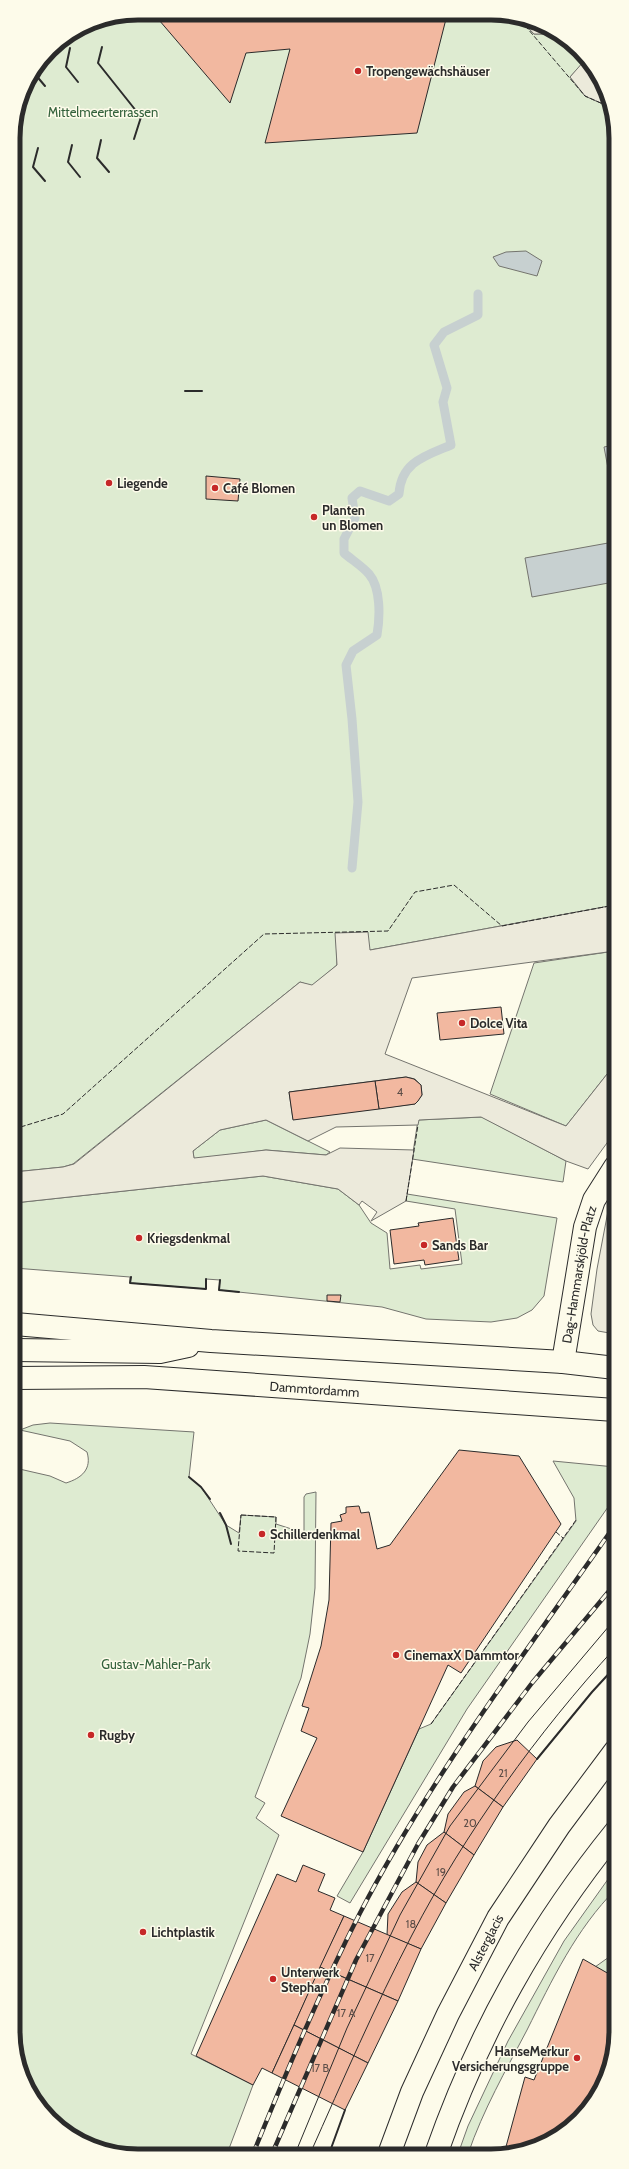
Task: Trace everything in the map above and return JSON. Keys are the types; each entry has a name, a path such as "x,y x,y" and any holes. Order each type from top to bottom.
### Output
{"street":[{"name":"Dag-Hammarskjöld-Platz","path":"564,1362 585,1227 594,1200 609,1176"},
{"path":"20,1324 211,1341 564,1362 609,1367"},
{"path":"20,1350 160,1352 211,1341"},
{"name":"Dammtordamm","path":"20,1378 144,1377 609,1410"},
{"name":"Alsterglacis","path":"392,2149 412,2092 448,2014 498,1918 559,1826 609,1759"},
{"path":"438,2149 454,2103 518,1971 547,1923 609,1840"}],"green space":[{"name":"Planten un Blomen","path":"491,20 514,22 526,25 534,34 546,34 563,44 583,64 570,77 585,96 604,105 608,122 609,906 370,950 336,933 337,965 312,986 300,982 73,1164 63,1167 20,1171 20,130 24,107 29,93 40,72 49,60 66,44 100,26 122,21"},
{"path":"609,952 609,1072 566,1126 490,1094 534,963"},
{"path":"482,1117 566,1161 563,1182 412,1159 418,1120"},
{"path":"266,1120 330,1152 326,1155 266,1150 194,1159 193,1151 220,1130"},
{"path":"263,1176 338,1189 359,1205 371,1223 387,1233 390,1269 420,1265 421,1269 462,1264 455,1209 406,1201 407,1194 557,1218 544,1296 532,1310 517,1318 491,1322 426,1319 382,1307 219,1290 220,1280 206,1279 206,1289 130,1283 130,1277 20,1268 20,1202"},
{"name":"Gustav-Mahler-Park","path":"50,1423 194,1432 189,1477 201,1487 226,1525 239,1533 241,1515 276,1517 276,1524 304,1533 304,1497 306,1494 316,1492 315,1588 310,1634 301,1678 255,1797 265,1803 256,1818 279,1835 191,2054 253,2085 229,2149 130,2149 100,2143 66,2125 44,2103 29,2076 24,2062 20,2039 20,1469 50,1476 66,1483 81,1475 87,1468 88,1463 87,1452 70,1441 20,1430 33,1425"},
{"path":"553,1461 609,1466 609,1506 467,1709 350,1903 337,1896 363,1852 419,1729 431,1724 576,1521 574,1498"},
{"path":"609,1878 609,1896 577,1938 546,1992 495,2090 470,2149 460,2149 468,2126 508,2041 564,1941"},
{"path":"609,1957 609,1974 595,1967"}],"shaded area":[{"path":"526,25 546,34 534,34"},
{"path":"582,63 597,86 604,105 585,96 570,77"},
{"path":"526,251 542,261 537,276 499,266 493,257 506,252"},
{"path":"609,446 609,473 604,447"},
{"path":"608,543 609,583 532,597 525,558"},
{"path":"609,906 609,952 412,978 385,1054 566,1126 609,1072 609,1140 588,1169 566,1161 481,1117 419,1120 418,1125 336,1127 308,1141 266,1120 220,1130 193,1151 194,1158 266,1150 326,1155 340,1148 414,1150 406,1201 371,1221 377,1212 362,1201 359,1205 338,1189 263,1176 20,1202 20,1171 63,1167 74,1164 300,982 312,985 337,965 335,933 368,932 370,950","holes":["406,1077 415,1079 421,1085 422,1095 415,1104 293,1119 289,1092"]},
{"path":"609,1209 609,1333 598,1331 593,1325 591,1314 597,1269"}],"building":[{"name":"Tropengewächshäuser","path":"159,20 446,20 417,133 265,143 290,49 246,53 230,103"},
{"path":"206,476 240,479 238,501 206,499"},
{"path":"501,1007 504,1034 440,1040 437,1013"},
{"path":"406,1077 414,1079 421,1085 422,1095 418,1101 415,1104 379,1109 375,1081"},
{"path":"375,1081 379,1109 293,1120 289,1092"},
{"name":"Sands Bar","path":"453,1218 459,1260 425,1265 424,1260 394,1264 390,1230 419,1226 418,1223"},
{"path":"327,1295 341,1295 340,1302 327,1301"},
{"name":"CinemaxX Dammtor","path":"459,1450 519,1456 561,1524 461,1673 448,1665 363,1852 281,1816 317,1738 301,1731 309,1708 302,1706 321,1646 329,1600 331,1523 342,1521 340,1515 346,1513 346,1507 359,1506 361,1513 369,1512 377,1549 390,1545"},
{"path":"517,1740 537,1759 503,1807 475,1786 483,1761 496,1747"},
{"path":"475,1786 503,1807 474,1855 444,1832 448,1814 464,1792"},
{"path":"444,1832 474,1855 446,1903 416,1882 418,1862 427,1845"},
{"name":"Unterwerk Stephan","path":"303,1865 325,1874 318,1891 335,1898 330,1910 344,1916 272,2073 262,2068 253,2085 196,2056 277,1874 296,1882"},
{"path":"416,1882 446,1903 421,1949 387,1935 388,1914 402,1892"},
{"path":"344,1916 421,1949 398,2001 320,1967"},
{"name":"HanseMerkur Versicherungsgruppe","path":"583,1959 609,1974 609,2039 605,2062 600,2076 589,2097 580,2109 563,2125 529,2143 506,2148 525,2077 534,2080"},
{"path":"320,1967 398,2001 368,2063 294,2025"},
{"path":"294,2025 368,2063 345,2110 272,2073"}],"waterway":[{"path":"352,868 358,802 352,719 346,665 353,651 377,635 379,620 378,595 373,580 366,571 344,553 344,539 355,518 352,498 360,491 389,501 399,494 404,474 409,467 424,457 451,445 443,402 447,388 434,345 444,332 478,315 478,294"}],"tram line":[{"path":"297,2149 347,2028 400,1915 450,1826 528,1722 609,1626"},
{"path":"312,2149 398,1962 455,1859 504,1785 531,1749 586,1680 609,1655"}],"railway":[{"path":"255,2149 317,2002 360,1913 388,1862 417,1812 481,1715 609,1533"},
{"path":"274,2149 356,1960 418,1844 453,1787 532,1683 609,1591"}],"fence":[{"path":"524,25 585,96 604,105"},
{"path":"20,1127 63,1114 264,934 388,931 415,892 454,885 502,926 609,906"},
{"path":"406,1201 418,1125"},
{"path":"241,1515 276,1517 274,1553 238,1551 241,1515"},
{"path":"431,1724 576,1520"},
{"path":"556,1532 563,1538"}],"wall":[{"path":"102,47 98,63 141,117 134,139"},
{"path":"70,48 66,67 78,82"},
{"path":"37,77 45,86"},
{"path":"101,140 97,158 109,172"},
{"path":"72,145 68,162 80,177"},
{"path":"38,148 33,167 45,181"},
{"path":"185,391 202,391"},
{"path":"131,1277 130,1283 206,1289 206,1279"},
{"path":"220,1280 219,1290 239,1292"},
{"path":"189,1477 201,1487 210,1499"},
{"path":"220,1513 226,1525 231,1544"},
{"path":"537,1759 609,1674"},
{"path":"331,2149 345,2110"}],"place":[{"name":"Tropengewächshäuser","path":"358,71"},
{"name":"Liegende","path":"109,483"},
{"name":"Café Blomen","path":"215,488"},
{"name":"Planten un Blomen","path":"314,517"},
{"name":"Dolce Vita","path":"462,1023"},
{"name":"Kriegsdenkmal","path":"139,1238"},
{"name":"Sands Bar","path":"424,1245"},
{"name":"Schillerdenkmal","path":"262,1534"},
{"name":"CinemaxX Dammtor","path":"396,1655"},
{"name":"Rugby","path":"91,1735"},
{"name":"Lichtplastik","path":"143,1932"},
{"name":"Unterwerk Stephan","path":"273,1979"},
{"name":"HanseMerkur Versicherungsgruppe","path":"577,2058"}],"park label":[{"name":"Mittelmeerterrassen","path":"103,112"}]}
